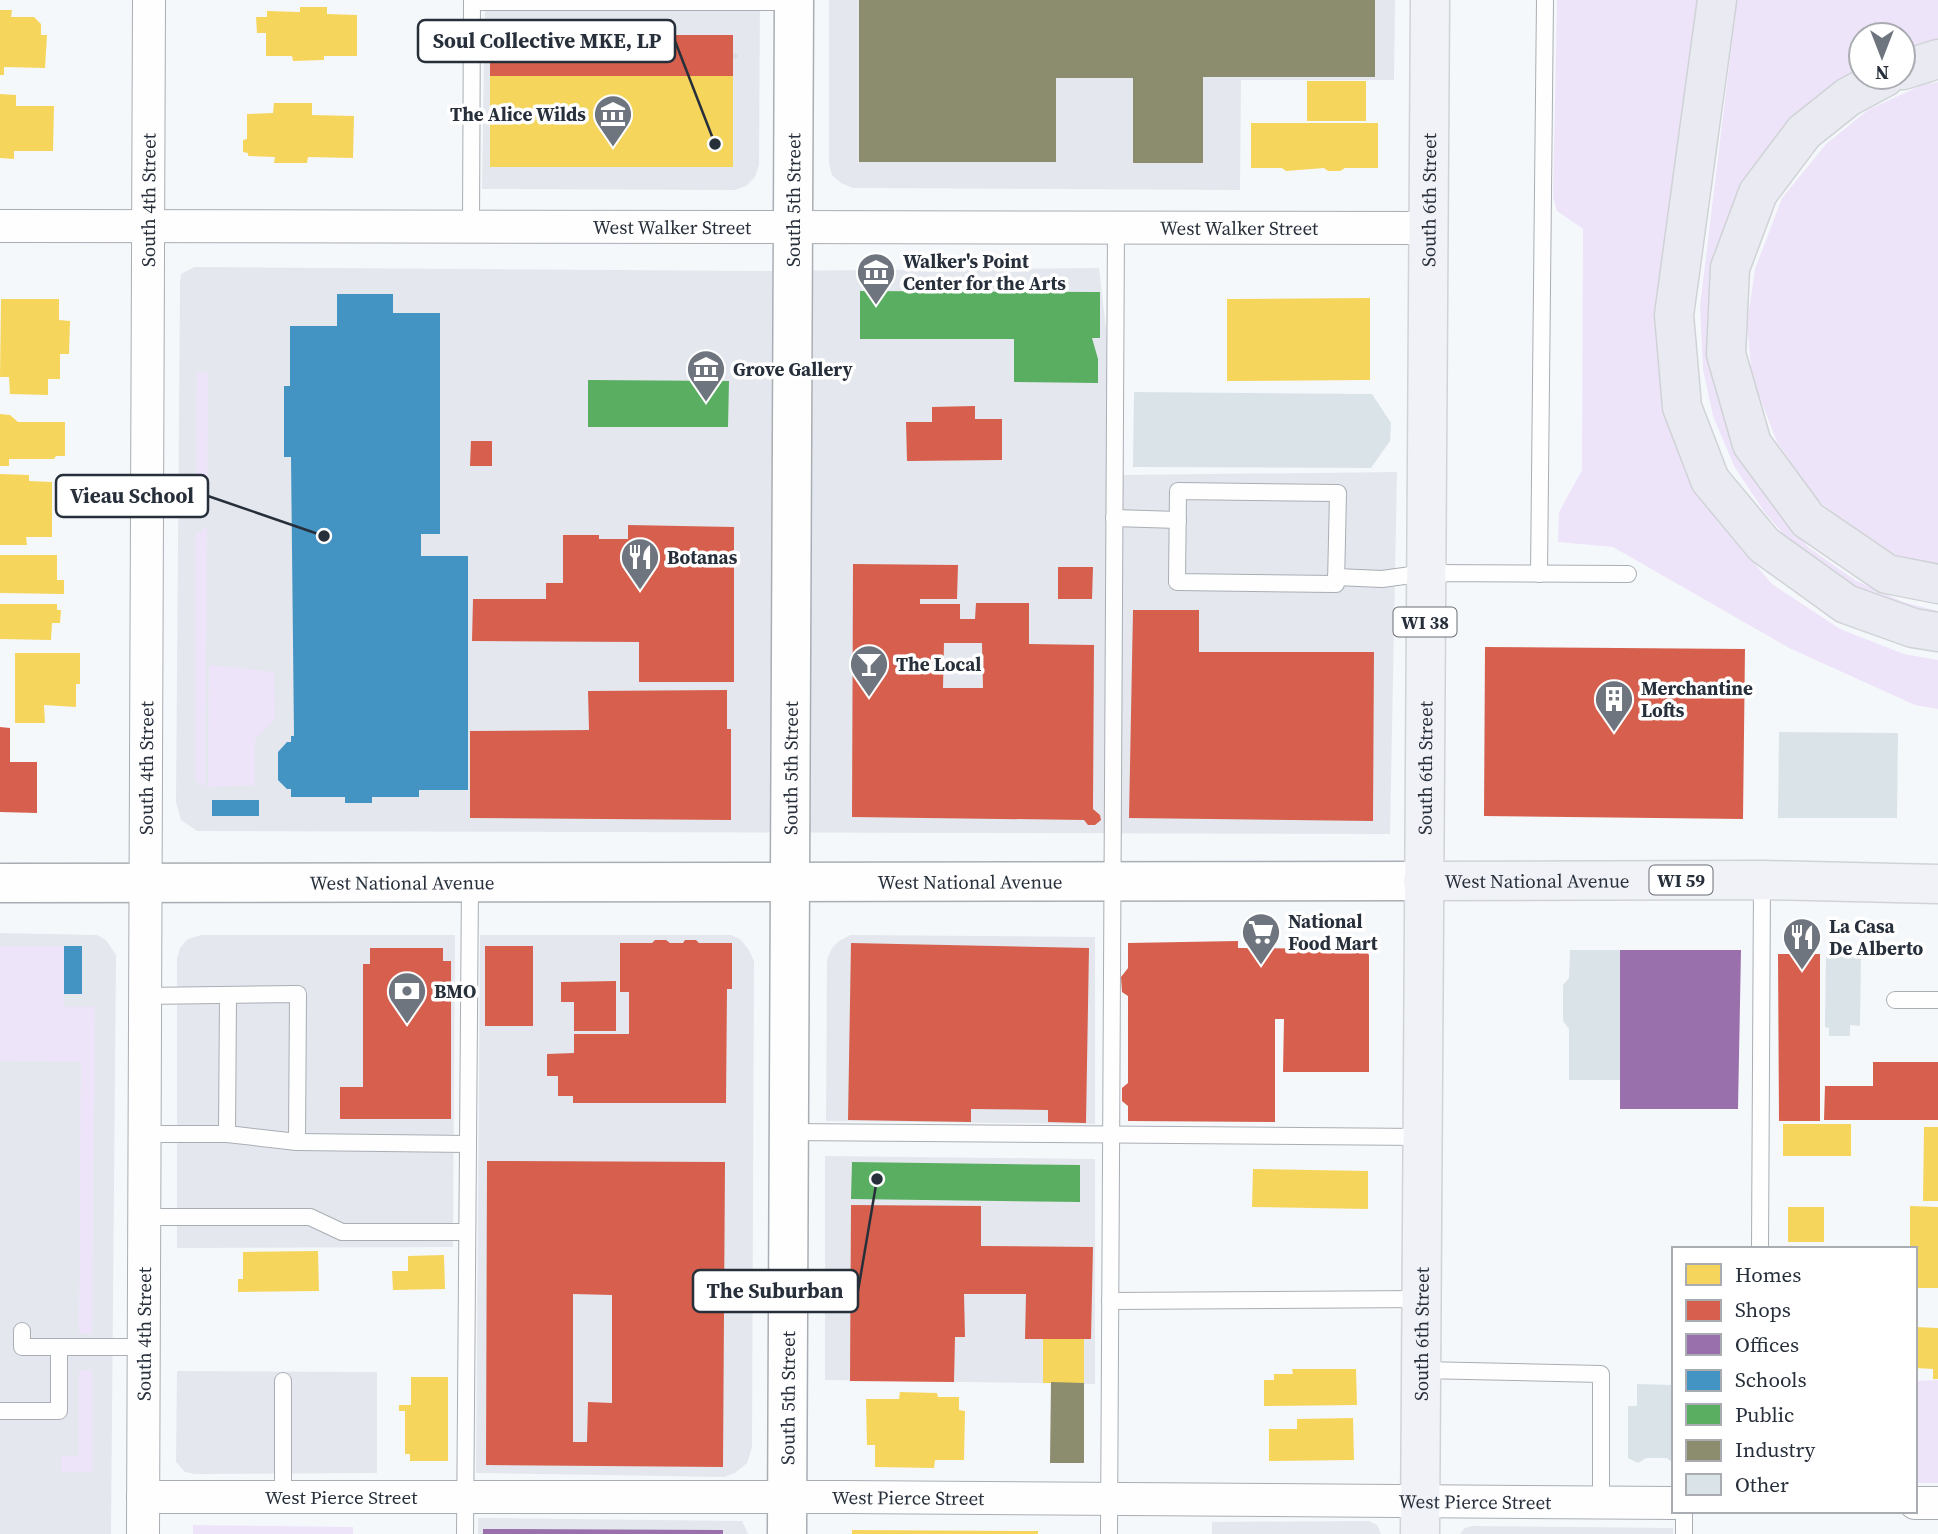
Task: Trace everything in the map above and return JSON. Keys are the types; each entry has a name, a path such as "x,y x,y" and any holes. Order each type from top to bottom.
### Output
{"highway":[{"path":"1717,0 1674,315 1682,407 1710,480 1764,545 1846,604 1913,628 1938,632"},
{"path":"1917,65 1938,59"},
{"path":"1859,91 1804,132 1758,193 1730,268 1726,354 1752,444 1808,520 1887,574 1938,584"}],"main road":[{"name":"South 6th Street","path":"1420,1518 1430,0"},
{"name":"West National Avenue","path":"1423,881 1762,880 1938,884"}],"street":[{"name":"South 4th Street","path":"143,1534 149,0"},
{"name":"South 5th Street","path":"787,1534 794,1"},
{"name":"West Walker Street","path":"0,226 1429,228"},
{"name":"West National Avenue","path":"0,883 1423,881"},
{"name":"West Pierce Street","path":"143,1497 1109,1499 1420,1518 1601,1502 1672,1503"},
{"path":"1917,1503 1938,1503"}],"lane":[{"path":"1539,574 1545,0"},
{"path":"471,226 472,1 794,1"},
{"path":"1109,1534 1116,227"},
{"path":"1178,491 1338,493 1336,577 1336,584 1177,582 1178,491"},
{"path":"1114,518 1178,520"},
{"path":"1336,577 1382,579 1426,573 1628,574"},
{"path":"1760,1247 1762,880"},
{"path":"465,1534 470,883"},
{"path":"227,1134 228,995"},
{"path":"144,996 298,995 297,1142"},
{"path":"1895,1000 1938,1000"},
{"path":"788,1132 1422,1137"},
{"path":"144,1134 227,1134 297,1142 468,1144"},
{"path":"144,1217 310,1217 342,1232 467,1232"},
{"path":"1110,1301 1421,1299"},
{"path":"22,1331 22,1347 143,1347"},
{"path":"0,1411 59,1411 60,1347"},
{"path":"1420,1370 1601,1374 1601,1502"},
{"path":"283,1381 283,1497"},
{"path":"1684,1513 1684,1534"}],"shaded area":[{"path":"485,0 760,0 759,165 755,177 746,186 735,190 482,189"},
{"path":"829,0 1395,0 1394,80 1241,80 1240,190 853,188 832,175 829,164"},
{"path":"1557,0 1698,0 1681,444 1714,517 1772,584 1840,629 1904,654 1938,660 1938,709 1915,705 1789,648 1613,547 1558,542 1559,512 1582,470 1583,229 1557,211 1553,197"},
{"path":"1737,0 1938,0 1938,44 1917,50 1917,21 1847,21 1847,87 1739,195 1745,466 1780,516 1808,547 1855,580 1903,602 1938,611 1938,620 1840,581 1795,547 1765,513 1734,466 1713,416 1703,370 1700,306"},
{"path":"1938,82 1938,569 1913,564 1858,535 1810,493 1777,442 1752,378 1747,324 1755,269 1782,198 1826,144 1868,110 1909,91 1917,91 1917,87"},
{"path":"194,267 761,271 1099,268 1123,475 1397,472 1390,834 197,831 181,820 176,802 180,283 181,274"},
{"path":"208,372 207,512 196,503 197,373"},
{"path":"207,526 205,788 196,781 196,535"},
{"path":"209,665 274,672 275,719 255,739 255,785 208,787"},
{"path":"0,933 97,935 106,940 116,955 111,1534 0,1534"},
{"path":"201,935 455,935 453,1247 177,1248 177,958 180,948 188,939"},
{"path":"480,935 731,935 740,939 749,950 754,961 752,1447 747,1463 735,1473 724,1477 476,1473"},
{"path":"850,935 1095,937 1095,1124 826,1121 827,960 832,948"},
{"path":"0,946 64,946 64,1007 95,1007 92,1334 79,1334 81,1062 0,1061"},
{"path":"825,1156 1095,1159 1095,1384 825,1380"},
{"path":"79,1370 92,1370 92,1472 61,1472 61,1456 79,1456"},
{"path":"177,1371 377,1372 377,1473 185,1472 176,1462"},
{"path":"1938,1380 1938,1483 1917,1483 1917,1381"},
{"path":"478,1518 742,1521 748,1534 478,1534"},
{"path":"1369,1521 1377,1525 1381,1534 1212,1534 1212,1522"},
{"path":"193,1525 353,1527 353,1534 193,1534"},
{"path":"1465,1528 1673,1528 1673,1534 1460,1534"}],"building: Homes":[{"path":"300,7 327,7 327,14 357,15 357,56 324,56 324,60 293,61 292,56 266,56 266,33 257,33 256,17 267,17 267,11 300,12"},
{"path":"0,10 12,10 11,17 34,17 41,24 41,35 47,35 45,68 4,67 4,75 0,75"},
{"path":"490,76 733,76 733,167 490,167"},
{"path":"1307,81 1366,81 1366,121 1307,121"},
{"path":"0,94 16,95 16,106 54,106 53,151 14,151 14,159 0,158"},
{"path":"274,103 312,103 312,115 354,116 353,158 308,157 307,163 274,163 275,157 248,156 248,153 243,152 243,140 247,139 247,114 273,113"},
{"path":"1251,123 1378,123 1378,168 1286,171 1282,168 1251,168"},
{"path":"1370,298 1370,380 1227,381 1227,299"},
{"path":"1,299 59,299 59,320 70,321 69,354 60,354 60,379 48,379 48,395 10,394 9,377 0,377"},
{"path":"0,414 10,415 18,422 65,422 65,456 56,456 54,459 9,459 9,466 0,466"},
{"path":"0,474 29,475 29,481 52,482 52,537 26,537 27,545 0,545"},
{"path":"0,555 57,555 57,580 64,580 64,594 0,593"},
{"path":"0,604 57,604 57,610 61,610 60,623 52,623 51,640 0,639"},
{"path":"15,653 80,653 80,684 76,684 76,707 44,705 45,723 15,723"},
{"path":"1783,1124 1851,1124 1851,1156 1783,1156"},
{"path":"1924,1127 1938,1127 1938,1201 1923,1201"},
{"path":"1253,1169 1368,1171 1368,1209 1252,1207"},
{"path":"1910,1206 1938,1207 1938,1288 1917,1288 1917,1247 1910,1247"},
{"path":"1788,1207 1824,1207 1824,1242 1788,1242"},
{"path":"318,1251 319,1291 238,1292 238,1279 243,1279 243,1252"},
{"path":"444,1255 445,1289 393,1290 392,1271 408,1271 408,1256"},
{"path":"1917,1327 1938,1328 1938,1379 1933,1379 1933,1369 1917,1368"},
{"path":"1043,1339 1084,1339 1084,1383 1043,1383"},
{"path":"1292,1369 1356,1369 1357,1405 1264,1406 1264,1380 1274,1380 1274,1374 1293,1374"},
{"path":"411,1377 448,1377 448,1461 410,1461 410,1454 405,1454 405,1411 399,1411 399,1405 411,1405"},
{"path":"900,1392 937,1393 938,1397 959,1397 959,1410 965,1411 964,1460 935,1460 934,1468 875,1467 875,1445 867,1445 866,1399 899,1399"},
{"path":"1353,1418 1354,1460 1269,1461 1269,1429 1297,1429 1297,1419"},
{"path":"852,1530 1038,1531 1038,1534 852,1534"}],"building: Shops":[{"path":"490,35 733,35 733,76 490,76"},
{"path":"975,406 975,419 1002,419 1002,460 907,461 906,422 932,422 932,407"},
{"path":"471,441 492,441 492,466 470,466"},
{"name":"Botanas","path":"628,525 734,527 734,682 639,682 639,642 472,641 473,599 546,599 546,583 563,583 563,535 599,535 599,539 628,539"},
{"path":"853,564 958,565 957,599 920,599 920,604 960,604 960,619 975,619 976,603 1029,603 1029,644 1094,645 1093,809 1100,815 1101,820 1095,825 1088,825 1084,820 852,817","holes":["944,643 982,643 983,688 943,688"]},
{"path":"1058,567 1093,567 1092,599 1058,599"},
{"path":"1133,610 1199,610 1199,652 1374,652 1373,821 1129,818"},
{"name":"Merchantine Lofts","path":"1485,647 1745,649 1743,819 1484,816"},
{"path":"727,690 727,729 731,729 731,820 470,818 470,731 589,730 588,691"},
{"path":"0,727 10,728 10,762 37,762 37,813 0,812"},
{"path":"655,940 666,940 670,943 696,940 699,943 732,943 732,989 727,989 726,1103 573,1103 573,1096 558,1096 558,1076 547,1076 547,1054 574,1053 574,1034 629,1034 629,992 620,992 620,943 652,943"},
{"path":"1238,941 1238,948 1366,951 1369,955 1369,1072 1283,1072 1284,1019 1275,1019 1275,1122 1128,1121 1128,1106 1122,1101 1122,1088 1128,1083 1128,996 1122,992 1121,977 1128,968 1128,943"},
{"path":"851,943 1089,948 1086,1123 1048,1122 1048,1110 971,1109 971,1122 848,1120"},
{"path":"485,946 533,946 533,1026 485,1026"},
{"name":"BMO","path":"370,948 443,948 443,961 451,961 451,1119 340,1119 340,1087 363,1087 363,964 370,964"},
{"path":"1778,954 1820,954 1820,1121 1779,1121"},
{"path":"616,981 616,1031 574,1031 574,1002 561,1002 561,982"},
{"path":"1873,1062 1938,1062 1938,1120 1824,1120 1825,1086 1873,1086"},
{"path":"487,1161 725,1162 723,1467 486,1465","holes":["573,1294 612,1295 612,1403 588,1402 587,1442 573,1442"]},
{"path":"851,1205 981,1206 981,1246 1093,1247 1091,1339 1025,1339 1026,1294 964,1294 965,1337 955,1337 954,1382 850,1381"}],"building: Offices":[{"path":"1620,950 1741,950 1738,1109 1620,1109"},
{"path":"483,1529 723,1530 723,1534 483,1534"}],"building: Schools":[{"path":"337,294 393,294 393,313 440,313 440,534 421,534 421,556 468,556 468,790 419,790 419,797 372,797 372,803 345,803 345,797 291,797 291,789 287,789 278,780 278,752 287,742 291,742 291,736 294,736 291,457 284,457 284,386 290,386 290,326 337,326"},
{"path":"212,800 259,800 259,816 212,816"},
{"path":"64,946 82,946 82,994 64,994"}],"building: Public":[{"path":"860,291 1100,292 1100,338 1092,338 1098,359 1098,383 1014,382 1014,339 860,339"},
{"path":"588,380 729,381 728,427 588,427"},
{"path":"852,1162 1080,1165 1080,1202 851,1199"}],"building: Industry":[{"path":"859,0 1375,0 1375,77 1203,77 1203,163 1133,163 1133,78 1056,78 1056,162 859,162"},
{"path":"1051,1382 1084,1383 1084,1463 1050,1463"}],"building: Other":[{"path":"1134,392 1372,394 1391,423 1390,441 1371,468 1133,467"},
{"path":"1779,732 1898,733 1897,818 1778,818"},
{"path":"1570,950 1620,950 1620,1080 1569,1080 1569,1029 1563,1021 1563,985 1569,978"},
{"path":"1826,953 1861,953 1860,1026 1850,1025 1850,1036 1829,1036 1829,1028 1825,1027"},
{"path":"1637,1384 1672,1385 1672,1462 1667,1458 1646,1458 1638,1463 1628,1458 1628,1406 1637,1406"}],"place":[{"name":"Soul Collective MKE, LP","path":"715,144"},
{"name":"The Alice Wilds","path":"613,148"},
{"name":"Walker's Point Center for the Arts","path":"876,306"},
{"name":"Grove Gallery","path":"706,403"},
{"name":"Vieau School","path":"324,536"},
{"name":"Botanas","path":"640,591"},
{"name":"The Local","path":"869,698"},
{"name":"Merchantine Lofts","path":"1614,733"},
{"name":"National Food Mart","path":"1261,966"},
{"name":"La Casa De Alberto","path":"1802,971"},
{"name":"BMO","path":"407,1025"},
{"name":"The Suburban","path":"877,1179"}]}
